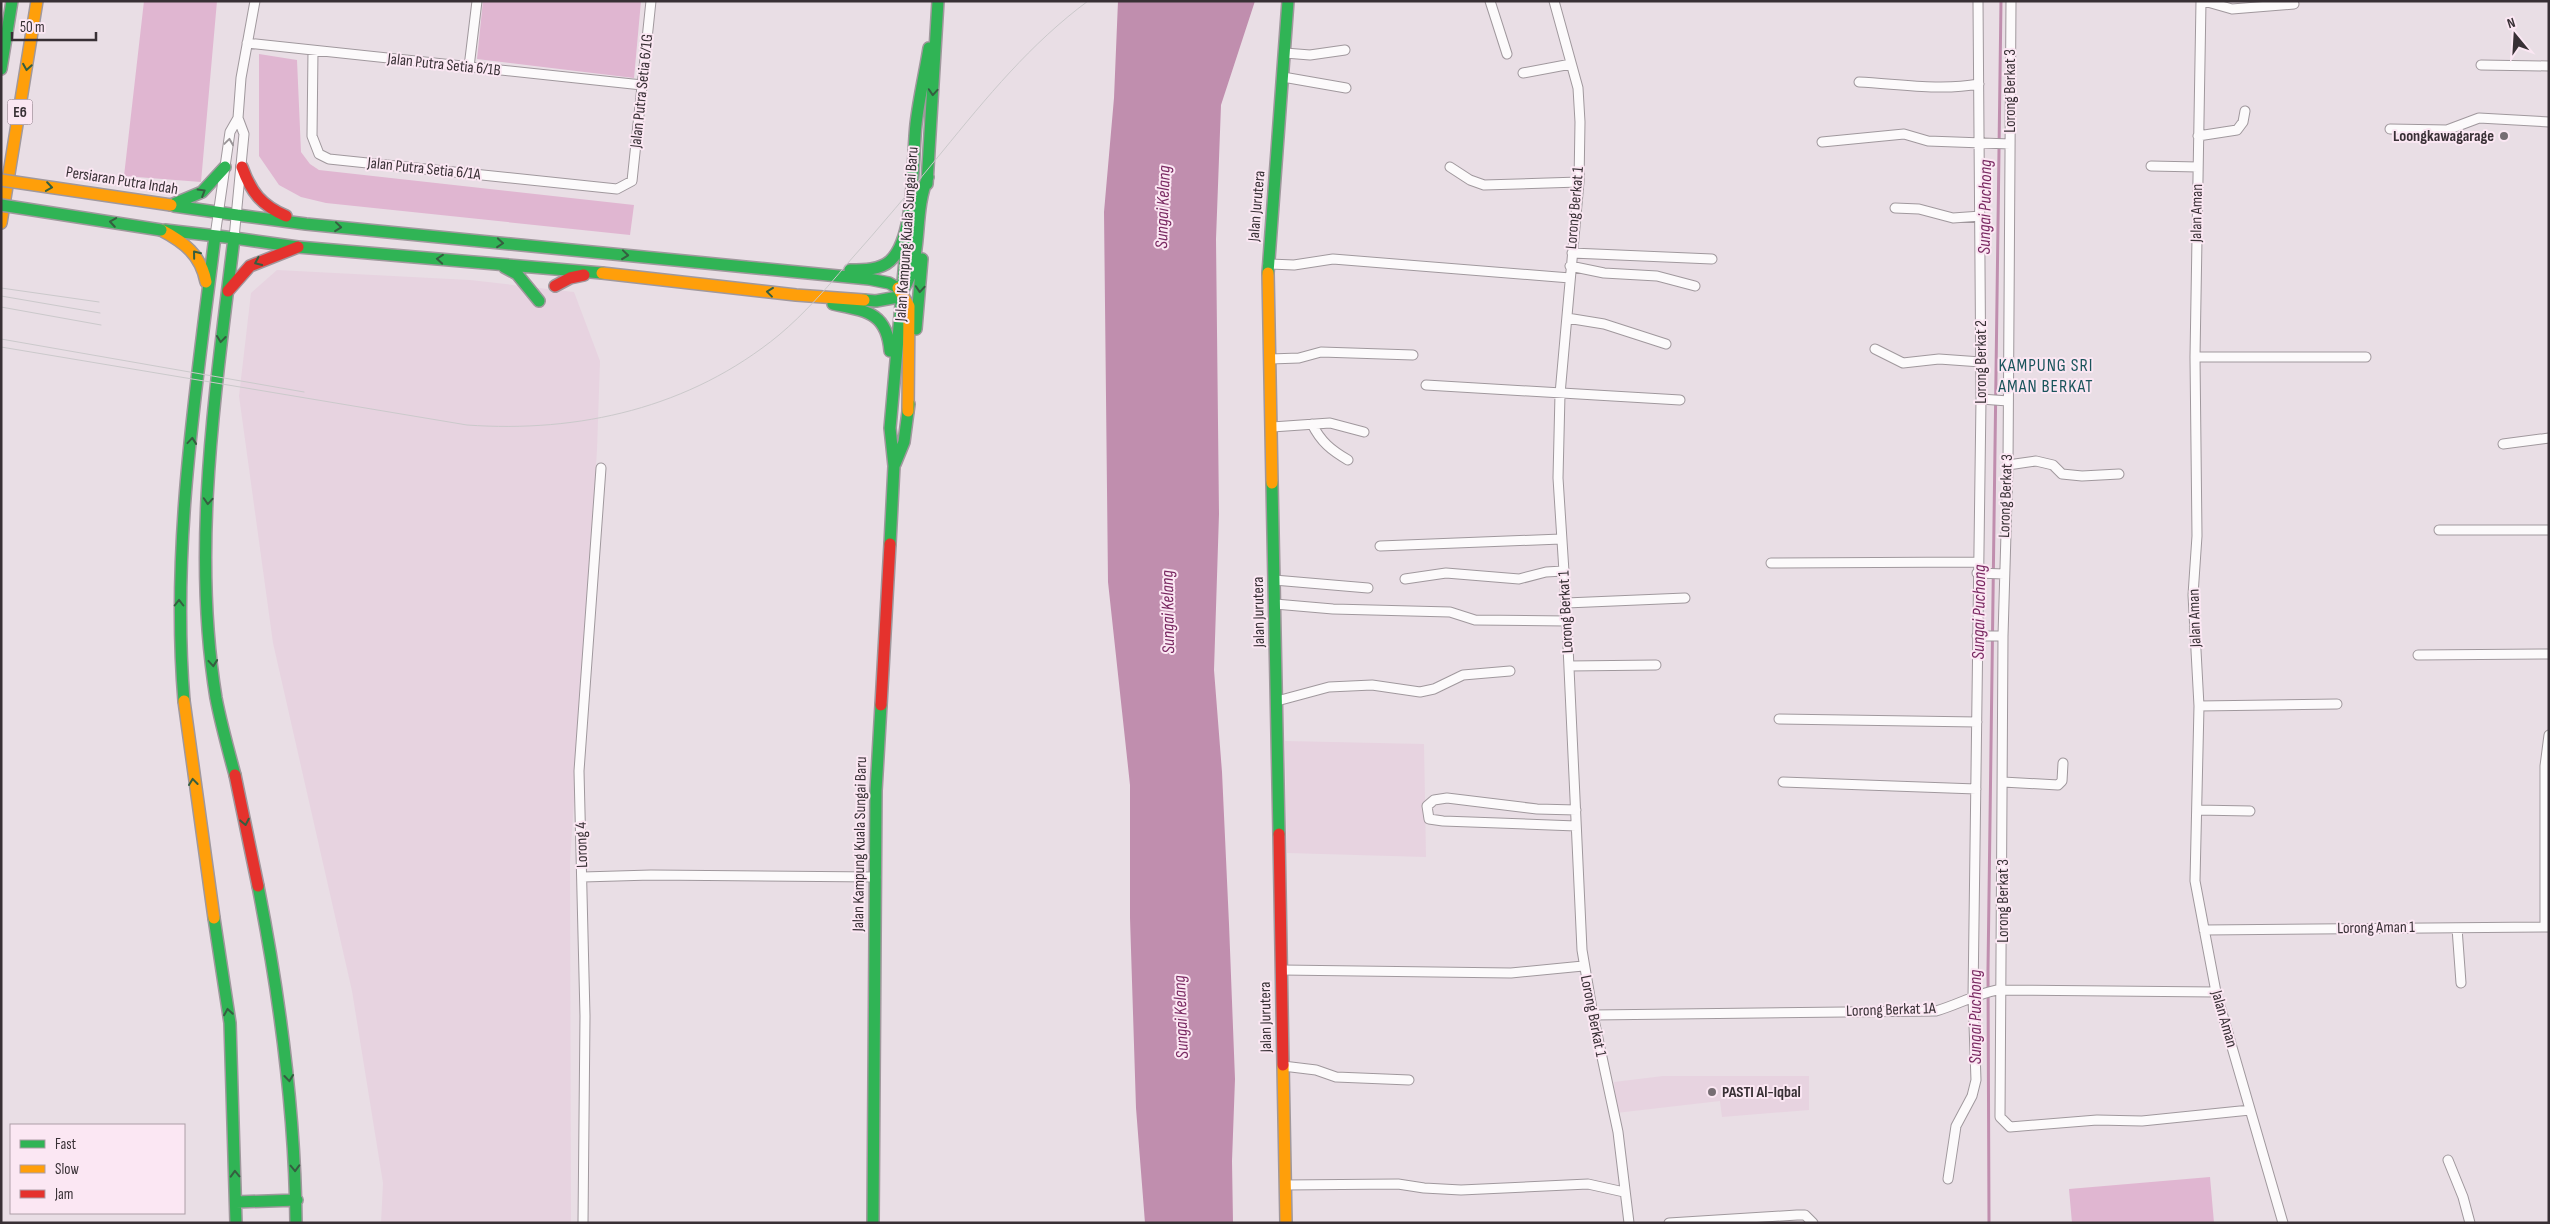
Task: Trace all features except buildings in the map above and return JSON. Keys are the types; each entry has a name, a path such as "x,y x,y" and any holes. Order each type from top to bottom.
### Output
{"main road":[{"path":"1,69 12,1"},
{"name":"E6","path":"1,223 37,1"},
{"name":"Jalan Kampung Kuala Sungai Baru","path":"894,466 904,442 920,292 938,1"},
{"name":"Jalan Jurutera","path":"1286,1223 1268,264 1288,1"},
{"name":"Jalan Kampung Kuala Sungai Baru","path":"873,1223 876,791 894,466 890,428 916,124 930,44 936,22"},
{"path":"171,205 193,198 211,187 225,167"},
{"path":"242,167 250,190 269,210 306,224 792,271 868,279 894,284 903,292 908,306 910,321 908,411"},
{"path":"1,205 161,230 298,247 596,272 796,295 876,301 893,299 903,292 911,279 920,199 928,177"},
{"name":"Persiaran Putra Indah","path":"1,180 306,224"},
{"path":"792,271 881,268 890,262 900,248 908,226"},
{"path":"161,230 188,245 200,260 205,269 207,294"},
{"path":"215,236 207,294 184,524 180,580 179,643 184,705 196,799 230,1023 236,1223"},
{"path":"234,238 214,410 207,529 208,608 216,697 241,800 285,1036 294,1119 296,1223"},
{"path":"527,245 548,268"},
{"path":"228,291 250,266 298,247"},
{"path":"548,268 560,257 576,250"},
{"path":"496,263 517,274 539,301"},
{"path":"555,286 570,278 596,272"},
{"path":"796,295 865,311 879,318 886,326 890,335 890,428"},
{"path":"236,1202 297,1200"}],"street":[{"path":"215,236 230,132 238,118 254,1"},
{"path":"469,67 477,1"},
{"name":"Jalan Putra Setia 6/1G","path":"632,181 650,1"},
{"path":"1490,1 1507,54"},
{"name":"Lorong Berkat 1","path":"1554,1 1578,88 1579,182 1560,394 1558,478 1584,966 1618,1132 1629,1223"},
{"name":"Lorong Berkat 2","path":"1948,1178 1956,1126 1972,1096 1976,1080 1977,562 1981,399 1981,216 1984,142 1979,84 1978,1"},
{"name":"Lorong Berkat 3","path":"2011,1 2008,144 2008,465 2003,636 2000,1117 2010,1127 2097,1120 2142,1121 2250,1110"},
{"path":"2203,1 2232,9 2294,4"},
{"name":"Jalan Aman","path":"2203,1 2198,136 2195,356 2196,536 2193,595 2199,706 2195,881 2216,992 2283,1223"},
{"name":"Jalan Putra Setia 6/1B","path":"247,43 642,85"},
{"path":"1285,53 1310,55 1345,50"},
{"name":"Jalan Putra Setia 6/1A","path":"313,51 312,136 319,154 329,159 609,190 617,190 632,181"},
{"path":"1523,72 1571,64"},
{"path":"2481,65 2549,66"},
{"path":"1283,77 1346,88"},
{"path":"1859,82 1940,88 1979,84"},
{"path":"2198,136 2237,130 2243,122 2245,111"},
{"path":"234,238 244,134 238,118"},
{"path":"2390,129 2447,130 2479,118 2549,122"},
{"path":"1822,142 1904,134 1928,141 2008,144"},
{"path":"2151,166 2198,167"},
{"path":"1450,167 1470,180 1484,185 1579,182"},
{"path":"1895,208 1919,209 1953,218 1981,216"},
{"path":"1572,253 1712,259"},
{"path":"1268,264 1294,265 1333,259 1570,278"},
{"path":"1570,266 1604,273 1657,276 1695,286"},
{"path":"1567,318 1604,324 1666,344"},
{"path":"1875,349 1903,363 1939,359 1981,362"},
{"path":"1270,359 1299,358 1320,352 1413,355"},
{"path":"2195,356 2366,357"},
{"path":"1426,385 1680,400"},
{"path":"1981,399 2008,401"},
{"path":"1312,424 1325,445 1348,460"},
{"path":"1272,427 1339,424 1364,432"},
{"path":"2503,444 2549,438"},
{"path":"2008,465 2036,461 2052,465 2062,474 2082,476 2119,474"},
{"name":"Lorong 4","path":"583,1223 583,877 579,771 601,468"},
{"path":"2439,530 2549,530"},
{"path":"1380,546 1562,539"},
{"path":"1770,563 1977,562"},
{"path":"1405,579 1446,573 1520,579 1546,572 1563,571"},
{"path":"1977,572 2004,574"},
{"path":"1274,580 1368,588"},
{"path":"1566,603 1685,598"},
{"path":"1275,604 1333,609 1450,612 1475,620 1566,622"},
{"path":"1977,636 2003,636"},
{"path":"2418,655 2549,654"},
{"path":"1568,666 1656,665"},
{"path":"1277,701 1329,687 1372,684 1420,692 1434,689 1463,675 1510,671"},
{"path":"2199,706 2337,704"},
{"path":"1779,719 1977,722"},
{"path":"2547,927 2545,766 2549,735"},
{"path":"2003,782 2058,785 2062,782 2063,763"},
{"path":"1783,782 1976,790"},
{"path":"1576,810 1537,810 1447,798 1434,800 1428,806 1429,819 1436,820 1576,826"},
{"path":"2197,810 2250,811"},
{"path":"583,877 651,875 876,876"},
{"name":"Lorong Aman 1","path":"2204,930 2547,927"},
{"path":"2457,928 2461,983"},
{"path":"1282,970 1511,973 1584,966"},
{"name":"Lorong Berkat 1A","path":"1593,1015 1936,1011 1958,1005 1977,995 2000,990 2216,992"},
{"path":"1283,1066 1316,1070 1336,1077 1409,1080"},
{"path":"2448,1160 2463,1197 2470,1223"},
{"path":"1285,1185 1398,1184 1424,1188 1461,1190 1588,1184 1624,1192"},
{"path":"1670,1223 1797,1215 1804,1215 1813,1223"}],"shaded area":[{"path":"144,1 217,1 201,182 124,176"},
{"path":"483,1 641,1 634,78 477,59"},
{"path":"259,54 297,60 301,152 310,164 319,170 634,205 630,235 326,203 301,197 279,185 259,156"},
{"path":"277,270 470,280 574,292 600,361 597,450 570,862 571,1223 381,1223 383,1183 352,991 273,643 239,396 251,293"},
{"path":"1285,741 1424,744 1426,857 1287,853"},
{"name":"PASTI Al-Iqbal","path":"1663,1076 1809,1076 1809,1110 1722,1117 1720,1101 1616,1113 1614,1082"},
{"path":"2210,1177 2214,1223 2072,1223 2069,1189"}],"water":[{"name":"Sungai Kelang","path":"1118,1 1255,1 1221,105 1216,239 1219,514 1214,670 1222,772 1235,1079 1232,1161 1233,1223 1145,1223 1136,1108 1130,918 1130,785 1108,582 1104,212 1114,98"}],"waterway":[{"name":"Sungai Puchong","path":"1989,1223 1988,970 2001,1"}],"tram line":[{"path":"1,347 467,425 550,425 632,410 671,398 708,381 745,360 779,335 806,310 1010,72 1047,35 1088,1"},
{"path":"1,288 99,302"},
{"path":"1,296 100,313"},
{"path":"1,307 101,325"},
{"path":"1,339 304,392"}],"traffic: fast":[{"path":"1,69 12,1"},
{"path":"927,184 938,1"},
{"path":"1268,273 1288,1"},
{"path":"850,270 871,269 886,264 898,250 904,235 909,217 917,114 929,48"},
{"path":"171,205 202,192 225,167"},
{"path":"864,300 876,301 898,297 907,284 915,254 920,207 928,177"},
{"path":"1,205 161,230"},
{"path":"174,206 237,215"},
{"path":"237,215 306,224 869,279 889,283 898,288"},
{"path":"890,544 894,466 890,428 908,226"},
{"path":"165,230 234,238"},
{"path":"184,701 181,643 183,526 193,410 215,236"},
{"path":"234,238 298,247 602,273"},
{"path":"234,238 220,352 209,468 206,525 206,583 209,641 216,698 235,775"},
{"path":"916,329 922,259"},
{"path":"504,267 517,274 539,301"},
{"path":"833,304 855,309 873,316 884,328 890,351"},
{"path":"895,464 904,442 909,404"},
{"path":"1272,483 1279,834"},
{"path":"873,1223 876,791 881,705"},
{"path":"258,886 285,1054 293,1138 296,1223"},
{"path":"214,918 230,1023 236,1223"},
{"path":"236,1202 297,1200"}],"traffic: slow":[{"path":"1,223 37,1"},
{"path":"1,180 171,205"},
{"path":"161,230 177,239 190,250 200,264 206,282"},
{"path":"602,273 796,295 864,300"},
{"path":"1268,273 1272,483"},
{"path":"898,288 909,306 908,411"},
{"path":"184,701 214,918"},
{"path":"1283,1065 1286,1223"}],"traffic: jam":[{"path":"242,167 249,184 258,197 277,212 286,216"},
{"path":"228,291 250,266 298,247"},
{"path":"555,286 570,278 584,275"},
{"path":"881,705 890,544"},
{"path":"235,775 258,886"},
{"path":"1279,834 1283,1065"}],"place":[{"name":"Loongkawagarage","path":"2504,136"},
{"name":"PASTI Al-Iqbal","path":"1712,1092"}],"district":[{"name":"KAMPUNG SRI AMAN BERKAT","path":"2046,375"}]}
